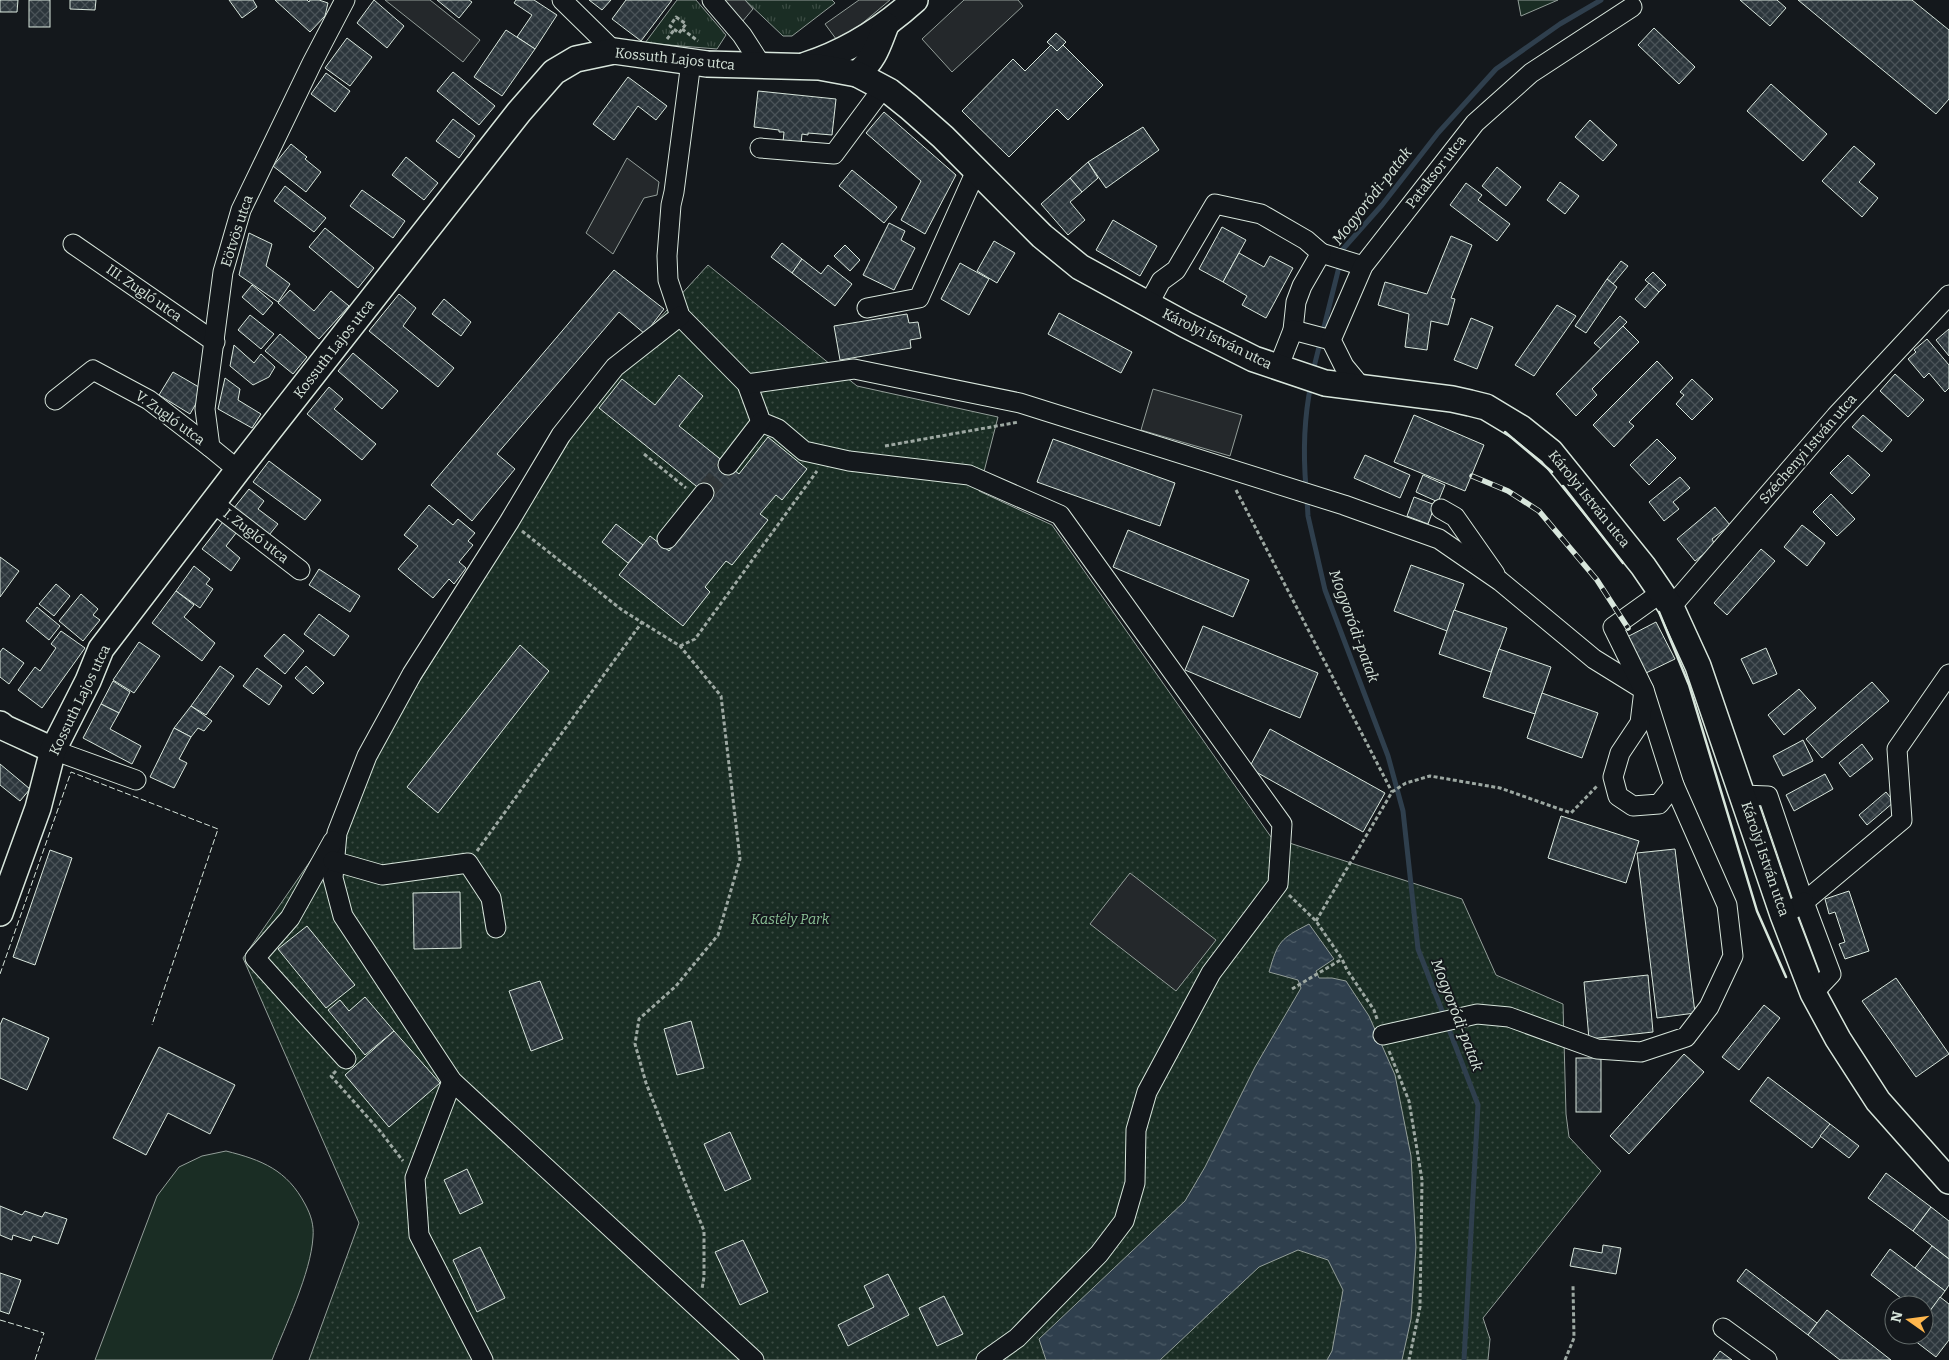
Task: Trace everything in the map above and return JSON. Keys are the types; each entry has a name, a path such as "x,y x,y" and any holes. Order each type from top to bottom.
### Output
{"main road":[{"path":"857,74 854,64 855,53 878,36 914,0"},
{"path":"804,66 878,36"},
{"path":"878,36 886,90"},
{"name":"Kossuth Lajos utca","path":"0,913 38,808 53,750 88,681 101,649 238,470 519,112 554,72 576,59 614,51 690,62 735,66 804,66 857,74"},
{"name":"Károlyi István utca","path":"857,74 886,90 943,137 1042,236 1080,267 1186,326 1254,358 1300,375 1362,389 1452,399 1486,407 1522,428 1551,452 1643,566 1666,600 1698,666 1743,795 1783,879 1794,909 1813,993 1838,1039 1878,1101 1949,1181"},
{"path":"0,724 4,728 53,750"}],"street":[{"name":"Eötvös utca","path":"210,447 205,409 223,272 240,210 345,0"},
{"path":"562,0 614,51"},
{"path":"712,0 742,35 762,66"},
{"name":"Pataksor utca","path":"1329,339 1357,264 1475,123 1531,73 1632,6"},
{"path":"690,62 671,205 667,256 668,280 680,316 747,384 761,422 778,429 804,451 849,461 969,475 1060,515 1282,824 1278,884 1211,973 1146,1092 1136,1130 1135,1183 1124,1221 1100,1254 1018,1338 986,1360"},
{"path":"760,148 834,154 886,90"},
{"path":"867,308 919,298 976,172"},
{"path":"1148,305 1161,281 1176,270 1215,204 1261,214 1326,254 1357,264"},
{"name":"III. Zugló utca","path":"73,244 215,342"},
{"path":"1300,375 1300,332 1296,302 1302,286 1326,254"},
{"name":"Széchenyi István utca","path":"1644,690 1613,627 1666,600 1949,295"},
{"path":"346,1059 255,958 290,918 337,833 367,756 412,674 562,435 615,367 680,316"},
{"path":"1300,332 1329,339 1344,366 1362,389"},
{"path":"747,384 854,369 1020,403 1294,488 1439,539 1500,581 1594,659 1644,690 1674,785 1727,904 1733,956 1709,1008 1686,1037 1641,1052 1597,1049 1509,1017 1477,1014 1382,1035"},
{"name":"V. Zugló utca","path":"55,400 94,370 150,400 210,447"},
{"path":"728,464 761,422"},
{"path":"210,447 238,470"},
{"path":"667,540 702,496"},
{"name":"I. Zugló utca","path":"213,503 300,570"},
{"path":"1441,509 1455,517 1500,581"},
{"path":"1794,909 1902,820 1897,749 1949,674"},
{"path":"1644,690 1640,723 1620,754 1613,777 1618,796 1633,806 1659,804 1674,785"},
{"path":"53,750 136,780"},
{"path":"337,833 333,861 333,878 343,916 452,1081 754,1360"},
{"path":"333,861 382,875 468,863 491,898 496,928"},
{"path":"452,1081 415,1178 419,1235 483,1360"},
{"path":"1723,1328 1767,1360"}],"path":[{"path":"676,18 686,24 679,33 670,26 676,18"},
{"path":"876,448 1020,422"},
{"path":"644,454 702,496"},
{"path":"680,646 696,639 828,456"},
{"path":"1224,466 1392,792"},
{"path":"509,522 622,610 680,646 721,696 740,859 718,936 676,986 639,1019 634,1044 646,1083 704,1231 704,1277 698,1308"},
{"path":"468,863 642,622"},
{"path":"1316,921 1392,792 1406,783 1430,776 1500,788 1571,813 1617,764"},
{"path":"1278,884 1316,921 1374,1010 1382,1035 1409,1101 1422,1180 1420,1307 1409,1360"},
{"path":"1292,988 1342,960"},
{"path":"346,1059 331,1076 380,1131 415,1178"},
{"path":"1565,1360 1574,1338 1573,1285"}],"green space":[{"path":"677,0 696,0 726,35 717,49 645,43"},
{"path":"745,0 832,0 835,3 792,36 783,36"},
{"path":"1518,0 1558,0 1521,16"},
{"name":"Kastély Park","path":"708,265 857,386 998,417 979,491 1052,525 1271,837 1462,899 1496,975 1563,1004 1566,1114 1569,1137 1601,1171 1483,1318 1490,1339 1488,1360 309,1360 359,1223 243,958 363,785 391,727 615,367"},
{"path":"226,1151 251,1158 282,1175 298,1192 312,1220 313,1237 308,1267 272,1360 95,1360 157,1196 179,1167 202,1156"}],"shaded area":[{"path":"385,0 430,0 480,40 463,62"},
{"path":"723,0 745,0 753,9 742,22"},
{"path":"859,0 890,0 839,43 825,24"},
{"path":"964,0 1018,0 1023,6 952,72 922,39"},
{"path":"627,158 659,182 657,195 644,198 613,254 586,233"},
{"path":"1153,389 1242,415 1230,456 1141,430"},
{"path":"1130,873 1216,940 1176,991 1090,924"}],"water":[{"path":"1309,924 1334,959 1316,971 1319,978 1346,981 1369,1016 1395,1075 1411,1156 1416,1247 1411,1319 1402,1360 1327,1360 1332,1351 1343,1290 1328,1260 1298,1250 1259,1267 1160,1360 1046,1360 1039,1339 1185,1201 1205,1167 1255,1067 1301,988 1298,980 1269,972 1278,947 1292,933"}],"building":[{"path":"0,0 18,0 17,12 0,12"},
{"path":"29,0 50,0 50,27 29,27"},
{"path":"70,0 96,0 95,10 70,9"},
{"path":"229,0 253,0 257,7 242,18"},
{"path":"275,0 307,0 309,2 310,0 319,0 328,3 325,16 310,32"},
{"path":"374,0 404,26 387,48 357,23"},
{"path":"437,0 469,0 472,2 459,18"},
{"path":"516,0 534,0 557,15 535,49 517,37 532,15 514,3"},
{"path":"589,0 611,0 602,10"},
{"path":"626,0 672,0 641,41 612,19"},
{"path":"1740,0 1777,0 1786,8 1770,26"},
{"path":"1798,0 1912,0 1949,30 1949,99 1936,114"},
{"path":"1654,28 1695,67 1679,84 1638,45"},
{"path":"506,30 535,49 502,96 474,77"},
{"path":"1056,33 1066,42 1057,51 1047,42"},
{"path":"347,38 372,57 350,86 325,68"},
{"path":"1051,45 1057,51 1063,45 1103,85 1068,120 1057,109 1009,157 962,111 1013,59 1025,71"},
{"path":"453,72 495,106 479,125 437,91"},
{"path":"326,73 350,91 335,112 311,94"},
{"path":"628,77 667,106 656,120 638,106 614,140 593,124"},
{"path":"1771,84 1827,134 1803,161 1747,111"},
{"path":"758,91 836,99 832,135 802,134 801,144 783,142 784,132 779,132 779,130 754,127"},
{"path":"884,112 956,175 925,234 901,220 921,181 866,133"},
{"path":"453,119 475,136 459,158 436,141"},
{"path":"1590,120 1617,145 1603,161 1575,137"},
{"path":"1143,127 1159,150 1106,188 1088,162"},
{"path":"291,144 321,172 306,192 273,166"},
{"path":"1854,146 1875,164 1859,182 1878,198 1862,217 1822,181"},
{"path":"406,157 438,183 424,200 392,175"},
{"path":"1088,162 1098,178 1082,192 1070,178"},
{"path":"1497,167 1521,187 1506,206 1482,186"},
{"path":"852,170 897,207 884,223 839,186"},
{"path":"1070,178 1082,192 1070,202 1085,220 1068,235 1041,204"},
{"path":"1560,182 1579,196 1565,214 1547,200"},
{"path":"1466,183 1482,195 1478,200 1510,224 1497,241 1450,205"},
{"path":"285,186 326,218 314,232 274,201"},
{"path":"362,190 405,221 393,238 350,206"},
{"path":"1113,220 1157,246 1140,276 1096,250"},
{"path":"889,223 905,231 901,240 915,248 894,290 863,275"},
{"path":"1222,227 1246,240 1223,282 1199,269"},
{"path":"325,228 374,268 358,288 309,247"},
{"path":"249,233 272,244 266,266 290,284 278,302 239,275"},
{"path":"1451,236 1472,245 1451,298 1455,299 1448,325 1431,321 1427,350 1405,347 1409,314 1378,305 1385,282 1427,294"},
{"path":"994,241 1015,253 997,283 977,271"},
{"path":"782,243 802,259 792,273 771,257"},
{"path":"845,245 860,260 850,271 834,256"},
{"path":"1239,253 1264,267 1270,256 1293,268 1266,318 1242,305 1247,296 1223,282"},
{"path":"802,259 821,274 828,265 852,284 835,306 792,273"},
{"path":"1621,261 1628,266 1613,284 1607,279"},
{"path":"960,263 989,279 969,315 941,299"},
{"path":"614,270 664,309 645,334 619,312 497,454 515,469 472,521 431,485"},
{"path":"1653,272 1666,285 1659,292 1645,280"},
{"path":"1607,279 1617,287 1586,333 1575,326"},
{"path":"1649,283 1659,292 1645,308 1635,299"},
{"path":"252,285 273,303 263,315 242,297"},
{"path":"290,290 314,311 331,291 349,306 319,339 278,303"},
{"path":"399,294 416,308 403,326 454,368 438,387 369,331"},
{"path":"444,299 471,322 461,336 432,314"},
{"path":"1557,305 1576,316 1534,376 1515,365"},
{"path":"1059,313 1132,352 1121,373 1048,334"},
{"path":"907,314 909,323 918,322 921,338 910,340 911,348 840,360 834,326"},
{"path":"250,315 274,334 261,349 238,330"},
{"path":"1620,316 1627,322 1601,349 1594,343"},
{"path":"1471,318 1493,327 1477,369 1454,360"},
{"path":"1623,326 1639,342 1592,389 1597,395 1576,416 1556,394"},
{"path":"1949,329 1949,356 1936,340"},
{"path":"280,334 307,357 293,374 265,351"},
{"path":"1927,339 1949,365 1949,388 1945,392 1929,373 1924,378 1908,359 1916,352 1914,350"},
{"path":"234,345 254,363 261,354 275,367 269,377 253,385 230,366"},
{"path":"353,353 398,391 382,409 338,371"},
{"path":"1657,361 1673,378 1629,422 1634,426 1614,447 1593,425"},
{"path":"173,372 204,390 190,414 159,395"},
{"path":"1895,374 1924,400 1908,417 1880,391"},
{"path":"679,375 703,396 679,426 739,474 768,437 807,469 782,500 776,495 760,514 768,520 732,565 726,561 705,587 710,592 683,626 619,575 650,536 669,551 711,498 599,408 622,379 655,405"},
{"path":"225,378 240,389 238,400 261,414 252,428 218,409"},
{"path":"1692,379 1713,399 1692,420 1676,404 1684,395 1680,392"},
{"path":"329,387 343,399 334,409 376,444 362,460 307,414"},
{"path":"1414,415 1484,445 1465,491 1394,462"},
{"path":"1863,415 1892,440 1882,452 1852,427"},
{"path":"1053,439 1175,483 1160,526 1037,482"},
{"path":"1657,439 1676,458 1649,485 1630,465"},
{"path":"1365,455 1410,475 1400,498 1354,478"},
{"path":"1848,455 1870,475 1852,494 1830,473"},
{"path":"269,461 321,500 305,520 253,482"},
{"path":"1423,475 1445,485 1438,502 1416,492"},
{"path":"1680,477 1690,488 1673,502 1679,509 1664,521 1649,502"},
{"path":"249,489 264,501 258,509 278,524 265,540 230,513"},
{"path":"1831,494 1855,519 1837,536 1813,512"},
{"path":"1414,497 1435,505 1428,524 1407,516"},
{"path":"429,505 453,525 458,519 475,533 468,541 473,545 459,562 466,568 454,584 449,579 433,598 398,569 418,546 404,535"},
{"path":"1715,507 1730,525 1712,539 1715,545 1695,561 1677,539"},
{"path":"226,518 240,528 226,546 240,558 231,571 202,549"},
{"path":"616,524 643,545 628,563 602,542"},
{"path":"1802,525 1825,543 1807,566 1784,547"},
{"path":"1128,530 1249,580 1233,617 1113,567"},
{"path":"1761,549 1775,561 1727,615 1714,603"},
{"path":"0,557 19,571 0,597"},
{"path":"1411,565 1464,584 1447,631 1394,611"},
{"path":"194,566 210,579 206,584 213,589 200,608 176,591"},
{"path":"319,569 360,596 350,612 309,585"},
{"path":"56,584 70,596 54,616 39,604"},
{"path":"176,591 194,605 184,617 215,643 202,661 152,623"},
{"path":"81,594 98,609 93,615 100,620 83,641 59,621"},
{"path":"37,607 60,626 49,640 26,621"},
{"path":"1454,610 1507,628 1491,672 1439,654"},
{"path":"319,614 349,636 334,656 304,634"},
{"path":"1656,622 1675,659 1646,673 1627,637"},
{"path":"1203,626 1318,673 1300,718 1185,670"},
{"path":"61,631 85,648 42,708 18,690 35,667 40,671 56,648 51,644"},
{"path":"284,634 304,651 285,674 264,656"},
{"path":"139,642 160,656 134,693 113,680"},
{"path":"520,645 549,671 438,813 407,787"},
{"path":"3,648 24,663 9,684 0,677 0,652"},
{"path":"1766,648 1777,674 1753,684 1741,659"},
{"path":"1499,649 1551,667 1535,714 1483,697"},
{"path":"220,666 234,676 206,715 191,706"},
{"path":"306,666 324,683 313,694 295,678"},
{"path":"257,668 282,686 269,705 243,686"},
{"path":"113,681 130,692 119,713 101,704"},
{"path":"1872,682 1889,701 1822,758 1806,739"},
{"path":"1799,689 1816,708 1784,735 1768,715"},
{"path":"1542,693 1598,713 1582,758 1527,738"},
{"path":"101,704 119,713 110,729 141,746 132,764 83,738"},
{"path":"191,706 212,721 204,731 198,728 191,737 174,728"},
{"path":"174,728 191,737 179,759 187,763 174,788 150,777"},
{"path":"1270,729 1385,793 1363,832 1249,768"},
{"path":"1803,740 1813,761 1783,776 1773,756"},
{"path":"1862,744 1873,759 1850,777 1839,763"},
{"path":"0,764 30,789 20,801 0,785"},
{"path":"1825,774 1833,789 1794,811 1786,795"},
{"path":"1886,792 1894,802 1867,825 1859,815"},
{"path":"1561,816 1639,841 1626,883 1548,858"},
{"path":"1675,849 1695,1013 1657,1018 1637,853"},
{"path":"50,850 72,858 35,965 13,957"},
{"path":"1849,891 1869,951 1845,959 1839,944 1845,942 1835,912 1829,914 1825,899"},
{"path":"460,892 461,948 414,949 413,893"},
{"path":"307,926 355,985 326,1008 278,949"},
{"path":"1648,975 1653,1032 1589,1039 1584,982"},
{"path":"1896,978 1949,1054 1916,1077 1862,1001"},
{"path":"540,981 563,1039 531,1051 509,991"},
{"path":"365,997 394,1031 365,1055 328,1010 340,1000 349,1011"},
{"path":"1764,1005 1780,1018 1739,1070 1722,1057"},
{"path":"3,1018 49,1038 27,1090 0,1078 0,1025"},
{"path":"691,1021 704,1068 677,1075 664,1029"},
{"path":"394,1031 440,1083 389,1127 345,1075"},
{"path":"159,1047 235,1085 210,1134 168,1113 146,1155 113,1138"},
{"path":"1684,1054 1704,1072 1629,1154 1610,1136"},
{"path":"1576,1058 1601,1058 1601,1112 1576,1112"},
{"path":"1768,1077 1830,1124 1812,1148 1750,1101"},
{"path":"1830,1124 1859,1146 1849,1158 1820,1136"},
{"path":"730,1132 751,1179 725,1191 704,1144"},
{"path":"467,1169 483,1203 460,1214 444,1180"},
{"path":"1886,1173 1931,1207 1913,1231 1868,1198"},
{"path":"0,1206 22,1215 25,1211 42,1217 45,1212 67,1219 58,1244 33,1236 31,1241 13,1235 12,1240 0,1235"},
{"path":"1931,1207 1949,1221 1949,1259 1913,1231"},
{"path":"743,1240 768,1292 740,1305 715,1252"},
{"path":"1603,1245 1621,1248 1616,1274 1570,1266 1574,1248 1602,1253"},
{"path":"1932,1246 1949,1259 1949,1285 1945,1291 1915,1268"},
{"path":"480,1247 505,1298 477,1312 453,1260"},
{"path":"1890,1249 1945,1291 1934,1306 1934,1295 1897,1295 1871,1275"},
{"path":"1746,1269 1817,1323 1808,1335 1737,1281"},
{"path":"0,1273 21,1280 9,1314 0,1311"},
{"path":"888,1274 909,1315 848,1346 838,1325 874,1307 864,1286"},
{"path":"944,1296 963,1334 937,1346 919,1308"},
{"path":"1940,1297 1949,1304 1949,1340 1936,1357 1920,1345 1934,1345 1934,1305"},
{"path":"1827,1310 1891,1360 1840,1360 1808,1335"},
{"path":"1720,1351 1732,1360 1713,1360"}],"waterway":[{"name":"Mogyoródi-patak","path":"1342,254 1343,249 1382,205 1438,133 1496,69 1560,24 1601,0"},
{"name":"Mogyoródi-patak","path":"1313,371 1340,263"},
{"name":"Mogyoródi-patak","path":"1306,488 1305,436 1311,384"},
{"name":"Mogyoródi-patak","path":"1307,499 1308,516 1325,590 1388,756 1403,811 1418,949 1444,1016"},
{"name":"Mogyoródi-patak","path":"1447,1024 1478,1105 1464,1360"}],"tunnel":[{"path":"704,493 728,465"}],"railway":[{"path":"1472,476 1508,491 1539,511 1597,580 1628,628"}],"fence":[{"path":"0,974 71,772 218,829 152,1025"},
{"path":"0,1320 44,1333 35,1360"}],"wall":[{"path":"1505,432 1552,472"},
{"path":"1563,486 1623,563"},
{"path":"1659,612 1689,685 1757,911 1786,977"}]}
